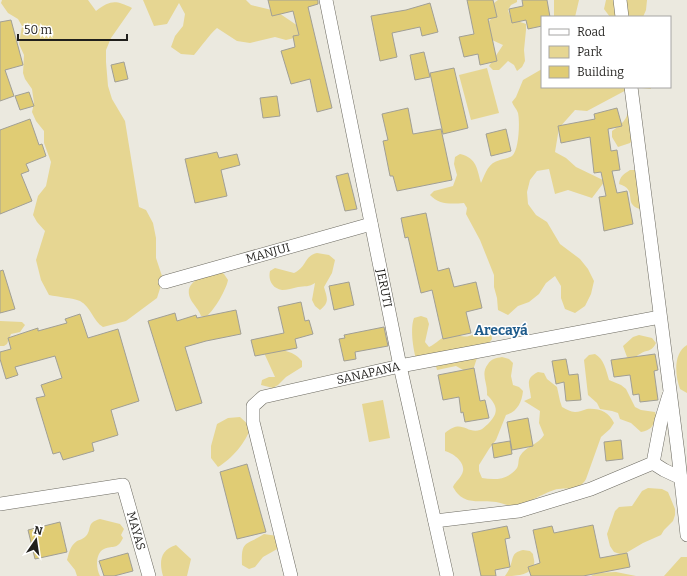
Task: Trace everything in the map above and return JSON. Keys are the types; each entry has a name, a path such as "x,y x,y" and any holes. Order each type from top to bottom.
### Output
{"street":[{"name":"JERUTI","path":"326,0 400,366 448,576"},
{"path":"620,0 622,16"},
{"path":"631,88 687,535"},
{"name":"MANJUI","path":"165,282 371,224"},
{"name":"SANAPANA","path":"291,576 253,422 253,406 263,396 400,366 660,317"},
{"path":"653,462 661,421 670,394"},
{"path":"435,521 519,511 591,489 653,462"},
{"path":"653,462 664,470 680,478"},
{"name":"MAYAS","path":"0,504 123,485 149,576"}],"green space":[{"path":"2,0 88,0 96,11 113,2 132,8 111,38 106,50 108,86 112,99 125,121 139,207 146,210 153,223 156,238 156,258 163,279 157,298 126,321 103,327 87,307 80,301 49,295 41,280 36,260 45,231 33,215 38,196 46,186 51,162 44,143 44,131 36,121 32,112 34,103 32,89 23,73 24,55 19,44 22,26 18,19 8,13 1,3"},
{"path":"143,0 246,0 251,5 276,11 298,26 298,37 286,40 275,37 250,43 237,41 217,28 194,55 181,54 171,47 175,36 183,26 185,14 179,3 167,24 154,26"},
{"path":"498,0 517,0 517,2 511,5 508,10 509,14 514,20 526,24 524,50 525,61 522,67 517,71 514,65 508,61 499,70 493,70 489,66 503,45 492,40 486,24 495,15 494,3"},
{"path":"554,0 579,0 575,16 554,16"},
{"path":"606,0 647,0 646,10 643,16 609,16 604,9"},
{"path":"487,68 499,113 471,120 459,75"},
{"path":"541,70 541,88 630,88 587,111 575,110 559,128 555,152 566,158 576,167 605,181 592,198 568,190 555,194 549,169 537,171 530,180 527,192 528,204 536,215 547,222 560,244 580,259 588,269 594,281 591,294 585,306 575,313 565,309 561,298 561,286 555,276 546,283 539,294 529,302 518,306 508,315 498,310 494,287 494,275 480,240 466,214 467,208 464,203 450,204 441,202 437,201 430,195 434,191 453,186 457,175 454,164 455,157 460,154 470,158 473,161 481,183 488,168 493,163 512,156 518,142 519,123 518,113 512,102 516,97 523,80"},
{"path":"630,107 634,139 630,143 618,147 612,137 612,131 624,121"},
{"path":"630,170 636,170 645,206 640,209 632,204 628,190 619,184 621,177"},
{"path":"317,253 329,255 335,260 332,273 324,287 327,300 325,305 320,310 315,306 312,300 315,283 309,286 282,290 273,285 270,280 270,271 275,268 294,273 301,268 307,259 313,254"},
{"path":"219,270 228,280 227,284 220,299 210,313 207,316 201,316 191,300 189,288 192,283 202,277"},
{"path":"421,316 427,318 429,324 425,342 429,347 444,337 450,335 467,336 486,329 491,333 492,339 477,358 473,370 467,372 456,366 437,370 434,358 416,359 412,327 414,318"},
{"path":"0,321 22,322 25,325 20,332 11,334 7,344 4,346 0,346"},
{"path":"639,335 652,338 656,343 651,350 642,353 632,361 627,357 623,346 633,337"},
{"path":"687,345 687,393 680,389 676,365 679,353"},
{"path":"265,348 294,354 302,361 302,367 286,377 273,388 261,385 262,380 269,377 275,377 265,355"},
{"path":"595,354 603,362 609,380 626,389 635,407 641,410 655,412 657,418 649,429 641,432 631,423 620,419 618,413 600,409 597,403 588,395 584,360 589,355"},
{"path":"502,357 509,359 513,363 511,376 513,385 519,387 523,391 520,403 513,412 506,415 496,440 479,465 479,471 482,478 496,479 510,475 517,468 519,457 529,447 539,441 544,435 539,423 540,411 524,401 531,398 529,380 538,372 544,373 547,379 557,387 562,407 575,412 587,409 596,409 606,413 614,423 601,437 586,479 576,488 554,490 517,506 510,506 490,501 467,500 457,493 453,487 461,475 463,468 458,458 445,451 445,433 456,427 464,427 475,431 480,430 492,420 496,410 495,406 487,395 484,375 489,362 496,358"},
{"path":"383,400 390,438 369,442 362,404"},
{"path":"240,417 251,427 249,433 233,455 218,467 211,458 211,446 217,424 228,418"},
{"path":"648,488 662,489 668,492 675,509 673,521 661,535 626,553 620,554 614,552 610,546 607,534 615,511 619,507 632,506 642,491"},
{"path":"100,519 120,524 124,529 121,535 123,538 117,546 104,549 99,554 97,565 100,576 77,576 75,570 67,560 70,550 77,541 84,538 89,532 92,523"},
{"path":"264,534 277,536 279,548 263,557 255,567 249,569 242,565 242,551 246,544"},
{"path":"176,545 191,559 187,576 163,576 161,566 162,557 167,550"},
{"path":"523,550 530,551 533,554 534,563 530,571 513,576 505,576 510,568 515,554"},
{"path":"681,557 687,557 687,576 664,576"},
{"path":"616,572 636,576 591,576 596,573"}],"building":[{"path":"268,0 318,0 318,4 308,7 332,108 317,112 310,79 291,84 281,51 295,47 293,36 299,35 293,11 272,16"},
{"path":"467,0 493,0 497,17 488,19 497,61 480,65 478,54 464,57 459,37 474,34"},
{"path":"522,0 547,0 550,16 541,16 541,26 528,29 526,20 512,23 509,9 523,6"},
{"path":"430,3 438,32 422,36 420,27 392,33 397,57 380,61 371,16 406,10"},
{"path":"11,20 23,65 5,70 14,96 0,101 0,22"},
{"path":"424,52 430,77 415,80 410,55"},
{"path":"124,62 128,79 115,82 111,65"},
{"path":"454,68 468,128 443,134 430,73"},
{"path":"29,92 34,106 20,110 15,96"},
{"path":"277,96 280,116 263,118 260,98"},
{"path":"408,108 413,134 441,129 452,180 397,191 393,176 390,176 383,141 388,140 382,114"},
{"path":"617,108 622,126 608,129 611,151 617,150 620,170 612,171 617,193 627,191 633,224 604,231 599,197 606,196 601,172 594,173 590,137 561,143 558,126 595,119 594,114"},
{"path":"30,119 39,145 42,144 46,156 26,164 29,171 21,174 32,201 0,214 0,130"},
{"path":"506,129 511,151 491,156 486,134"},
{"path":"217,152 219,158 237,154 240,165 221,170 227,196 195,203 185,159"},
{"path":"348,173 357,209 345,211 336,176"},
{"path":"426,213 438,271 449,268 454,287 476,282 482,308 466,312 471,333 443,339 432,290 421,293 408,237 405,238 401,218"},
{"path":"3,270 15,309 0,313 0,271"},
{"path":"349,282 354,305 334,310 329,286"},
{"path":"301,302 305,321 309,320 313,334 295,339 297,348 255,356 251,340 284,333 278,307"},
{"path":"236,310 241,334 185,347 202,403 176,411 148,321 175,313 177,321 196,315 197,318"},
{"path":"80,314 88,338 118,329 139,401 111,410 118,435 92,443 94,451 63,460 60,452 53,454 36,398 45,396 41,385 62,378 55,356 15,367 18,375 6,379 0,359 0,352 11,349 8,338 38,328 38,331 67,323 65,319"},
{"path":"384,327 388,346 355,352 356,359 344,361 339,339 345,338 344,335"},
{"path":"655,354 658,370 654,371 658,400 640,402 639,394 633,395 630,375 614,377 611,360"},
{"path":"566,359 569,375 578,374 581,400 566,401 564,382 556,384 552,361"},
{"path":"474,368 480,401 485,400 489,418 465,422 463,412 461,413 459,397 443,400 438,375"},
{"path":"528,418 533,446 512,450 507,422"},
{"path":"621,440 623,459 606,461 604,442"},
{"path":"510,441 512,454 494,458 492,444"},
{"path":"247,464 266,532 237,539 220,472"},
{"path":"60,522 67,552 35,559 28,530"},
{"path":"593,525 600,558 627,553 630,567 583,576 531,576 528,567 540,563 533,530 552,526 554,533"},
{"path":"507,526 510,538 505,539 510,567 495,570 496,576 481,576 472,533"},
{"path":"128,553 133,571 114,576 104,576 99,561"}],"district":[{"name":"Arecayá","path":"501,330"}]}
